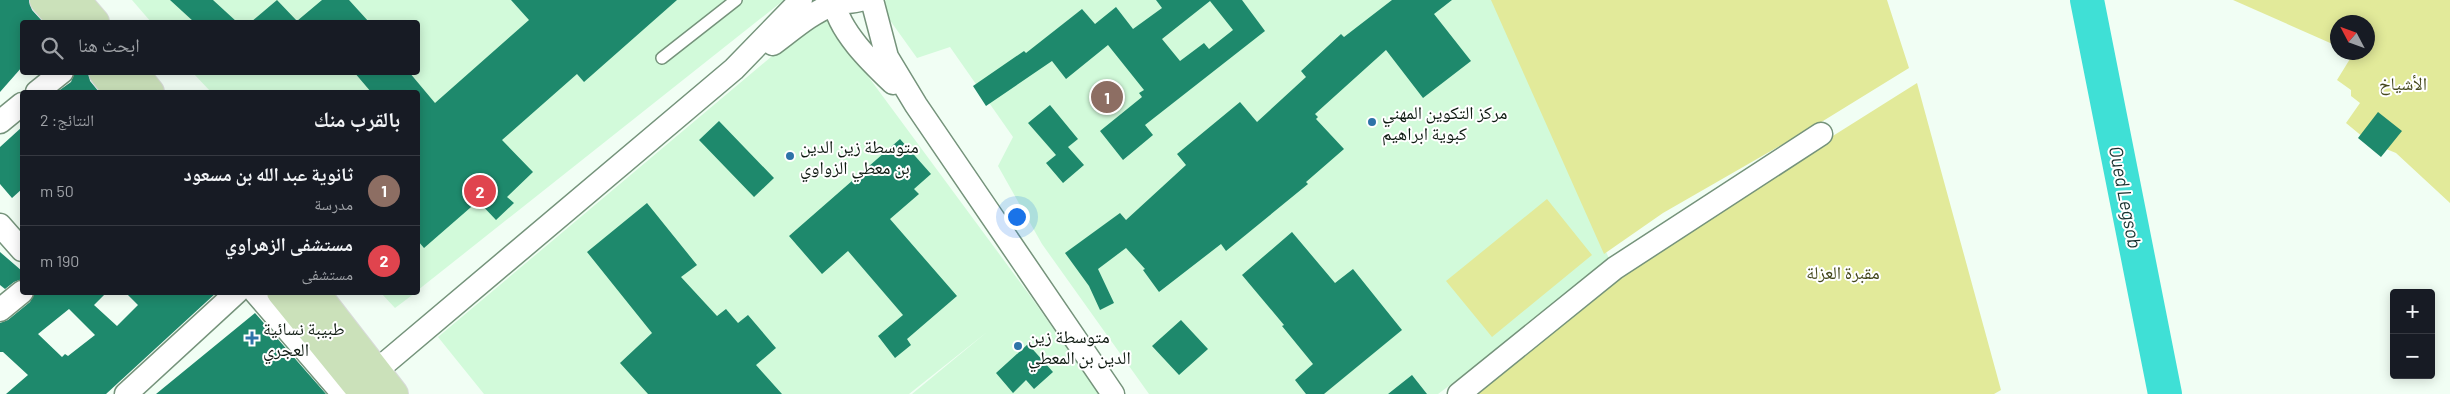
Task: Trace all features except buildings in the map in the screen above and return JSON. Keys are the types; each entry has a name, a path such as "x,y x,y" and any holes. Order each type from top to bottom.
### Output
{"main road":[{"path":"44,0 60,20"},
{"path":"76,0 92,20"},
{"path":"105,75 116,90"},
{"path":"136,75 148,90"},
{"path":"284,295 367,388 394,394"},
{"path":"317,295 367,388"}],"street":[{"path":"367,388 734,69 801,0"},
{"path":"734,69 764,51 834,2 848,4 860,0"},
{"path":"872,0 887,57 916,105 1113,394"},
{"path":"834,2 841,20 871,62 916,105"},
{"path":"40,90 58,75"},
{"path":"0,122 20,106"},
{"path":"1459,394 1615,268 1821,134"},
{"path":"0,225 20,248"},
{"path":"0,310 20,294"},
{"path":"126,394 234,295"},
{"path":"258,295 343,394"}],"lane":[{"path":"662,58 736,0"}],"shaded area":[{"path":"132,0 784,0 420,288 420,90 209,90 195,75 420,75 420,20 149,20"},
{"name":"مركز التكوين المهني كبوية ابراهيم","path":"886,0 1492,0 1612,265 1438,394 1149,394 1042,244 998,166 1013,137 950,47 917,58 879,5"},
{"name":"متوسطة زين الدين بن معطي الزواوي","path":"822,14 1031,297 1099,394 912,394 987,332 909,394 484,394 438,337"},
{"path":"383,295 412,295 395,308"}],"green space":[{"path":"1491,0 1887,0 1909,68 1823,121 1663,213 1604,254"},
{"name":"الأشياخ","path":"2233,0 2450,0 2450,203 2396,153 2369,142 2346,123 2360,103 2351,96 2351,90 2337,80 2349,60 2375,60 2375,15 2330,15 2330,43"},
{"name":"مقبرة العزلة","path":"1917,83 2001,390 1994,394 1472,394 1613,280 1723,205"},
{"path":"1547,199 1592,255 1492,337 1446,281"}],"waterway":[{"name":"Oued Legsob","path":"2087,0 2165,394"}],"place":[{"name":"ثانوية عبد الله بن مسعود","path":"1107,97"},
{"name":"مركز التكوين المهني كبوية ابراهيم","path":"1372,122"},
{"name":"متوسطة زين الدين بن معطي الزواوي","path":"790,156"},
{"name":"مستشفى الزهراوي","path":"480,191"},
{"name":"طبيبة نسائية العجري","path":"252,338"},
{"name":"متوسطة زين الدين بن المعطي","path":"1018,346"}]}
